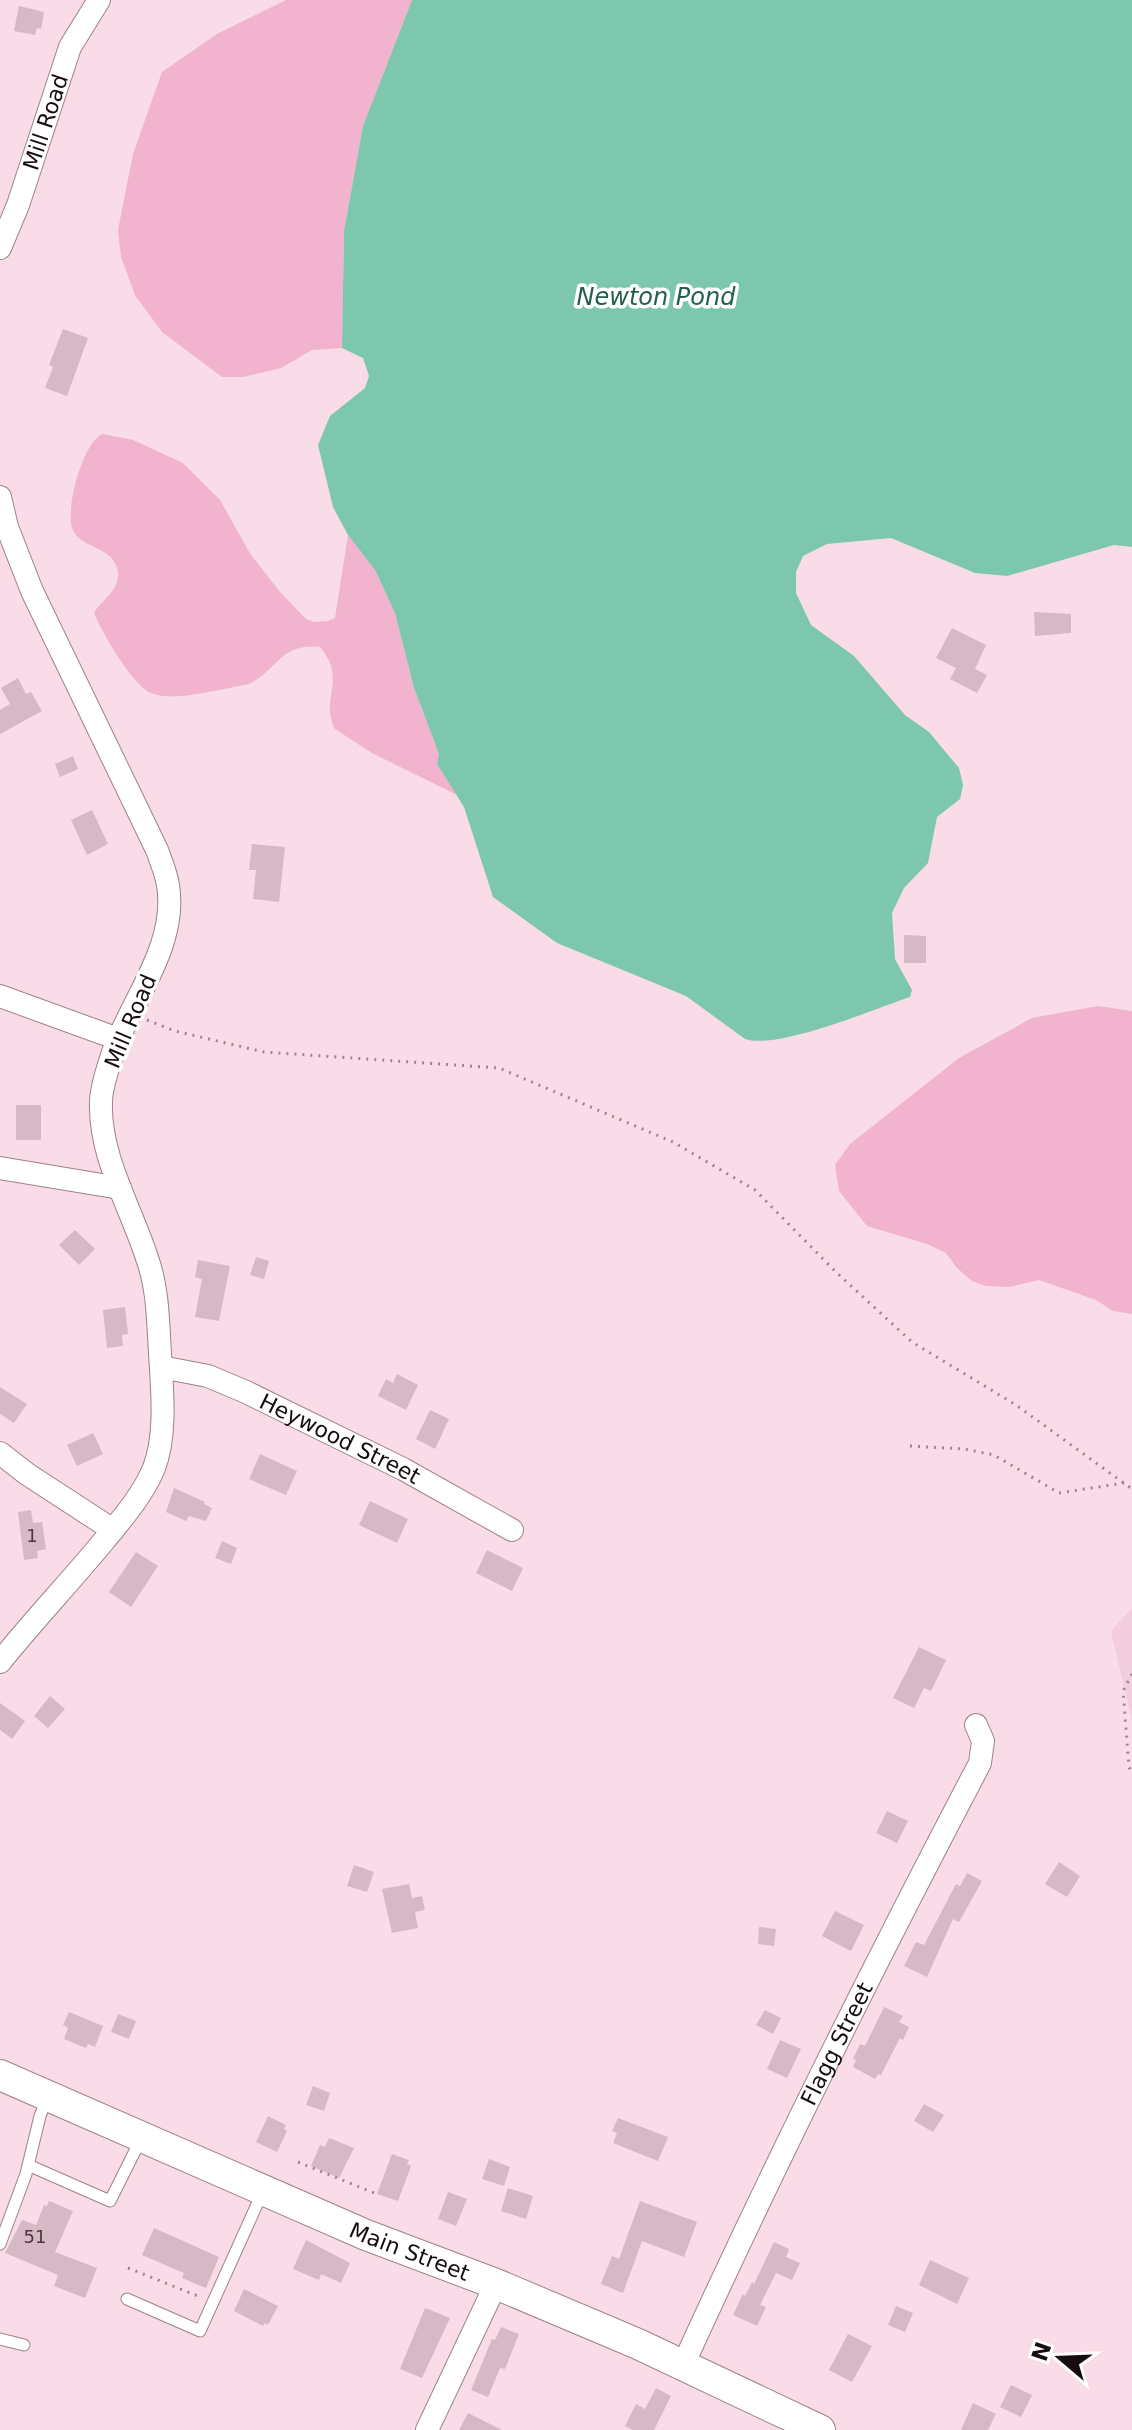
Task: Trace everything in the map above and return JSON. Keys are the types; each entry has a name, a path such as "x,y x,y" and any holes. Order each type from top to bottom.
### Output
{"main road":[{"name":"Main Street","path":"0,2075 366,2235 496,2284 683,2365 820,2430"}],"street":[{"name":"Mill Road","path":"0,248 70,47 99,0"},
{"name":"Mill Road","path":"0,497 7,527 32,591 157,850 168,884 169,902 163,942 118,1039 101,1100 103,1128 120,1188 148,1259 157,1303 161,1367 160,1438 155,1466 113,1530 0,1662"},
{"path":"0,996 118,1039"},
{"path":"0,1168 120,1188"},
{"name":"Heywood Street","path":"161,1367 208,1376 246,1392 403,1469 512,1530"},
{"path":"0,1453 113,1530"},
{"name":"Flagg Street","path":"683,2365 880,1953 980,1763 983,1741 976,1725"},
{"path":"427,2430 496,2284"}],"lane":[{"path":"0,2244 48,2096"},
{"path":"28,2165 110,2201 142,2137"},
{"path":"127,2299 200,2331 263,2191"},
{"path":"0,2339 24,2345"}],"path":[{"path":"129,1013 175,1031 264,1052 499,1068 673,1142 755,1190 837,1273 912,1342 1016,1405 1132,1489"},
{"path":"910,1446 964,1449 994,1455 1059,1493 1124,1483"},
{"path":"1132,1674 1123,1691 1132,1773"},
{"path":"298,2162 374,2193"},
{"path":"128,2268 213,2302"}],"shaded area":[{"path":"286,0 412,0 363,126 344,231 342,348 312,350 281,368 243,377 222,377 162,332 135,295 121,257 118,230 133,154 162,72 217,34"},
{"path":"103,434 133,440 183,463 220,500 251,555 306,619 314,622 335,618 348,535 375,570 395,613 414,688 439,754 437,764 457,795 372,753 335,729 330,708 332,669 320,647 296,649 288,653 249,684 185,696 151,693 135,680 110,644 94,613 118,580 116,565 107,554 77,536 71,521 73,493 82,462 96,439"},
{"path":"1098,1006 1132,1011 1132,1314 1113,1311 1096,1300 1039,1280 1009,1287 986,1286 972,1281 946,1253 867,1226 839,1191 835,1165 850,1144 959,1058 1032,1018"},
{"path":"1132,1608 1132,1721 1111,1631"}],"water":[{"name":"Newton Pond","path":"412,0 1132,0 1132,547 1114,545 1007,576 975,573 891,538 827,544 803,556 796,572 796,593 811,625 854,656 905,715 929,732 959,768 963,785 960,799 937,817 928,863 904,888 892,913 895,959 912,990 910,997 802,1034 760,1041 745,1039 686,996 557,943 493,897 464,807 437,764 439,754 414,688 395,613 375,570 348,535 333,507 318,445 330,416 365,388 369,376 363,358 342,348 344,231 363,126"}],"building":[{"path":"19,6 44,12 41,29 37,28 35,35 14,31"},
{"path":"63,329 88,338 67,396 45,388 53,367 49,365"},
{"path":"1034,612 1071,614 1071,633 1035,636"},
{"path":"952,628 986,645 975,669 987,675 977,693 950,679 956,668 936,658"},
{"path":"18,678 26,694 31,692 42,711 0,734 0,710 10,704 1,688"},
{"path":"73,756 78,769 60,777 55,764"},
{"path":"92,810 108,844 87,855 71,820"},
{"path":"252,844 285,847 279,902 253,899 256,870 249,870"},
{"path":"904,935 926,936 926,963 904,963"},
{"path":"16,1105 41,1105 41,1140 16,1140"},
{"path":"75,1230 95,1249 79,1265 59,1245"},
{"path":"256,1257 269,1261 264,1279 250,1275"},
{"path":"198,1260 230,1266 219,1321 195,1317 202,1279 195,1277"},
{"path":"125,1307 128,1334 122,1335 123,1346 107,1348 103,1310"},
{"path":"397,1374 418,1385 406,1410 378,1396 386,1379 393,1383"},
{"path":"0,1387 27,1404 14,1423 0,1414"},
{"path":"430,1410 449,1419 435,1449 416,1439"},
{"path":"93,1433 103,1454 77,1466 67,1445"},
{"path":"260,1454 297,1471 286,1495 249,1479"},
{"path":"174,1488 212,1508 206,1521 189,1516 186,1521 166,1512"},
{"path":"370,1501 408,1519 397,1543 359,1525"},
{"path":"31,1510 33,1523 42,1522 46,1549 37,1551 38,1558 24,1560 18,1512"},
{"path":"222,1541 237,1548 231,1564 215,1558"},
{"path":"487,1550 523,1568 512,1591 476,1573"},
{"path":"136,1552 158,1566 131,1607 109,1592"},
{"path":"919,1647 946,1660 931,1691 924,1688 914,1708 893,1698"},
{"path":"50,1696 65,1709 48,1728 34,1716"},
{"path":"0,1703 25,1721 12,1739 0,1730"},
{"path":"887,1811 908,1821 897,1843 876,1833"},
{"path":"1059,1862 1080,1876 1067,1897 1045,1884"},
{"path":"354,1865 374,1872 367,1892 347,1886"},
{"path":"967,1873 982,1881 959,1922 953,1919 927,1977 904,1966 916,1942 924,1945 956,1884 960,1886"},
{"path":"409,1884 412,1898 422,1896 425,1910 415,1912 418,1928 392,1933 382,1889"},
{"path":"835,1911 864,1925 851,1951 822,1936"},
{"path":"759,1927 776,1929 774,1946 758,1944"},
{"path":"884,2007 903,2016 899,2022 909,2027 881,2075 878,2074 875,2079 853,2067 856,2060 853,2059 860,2044 865,2046"},
{"path":"765,2010 781,2018 773,2034 756,2025"},
{"path":"69,2012 103,2026 95,2047 88,2044 86,2048 64,2039 68,2028 63,2025"},
{"path":"118,2014 136,2021 129,2039 111,2032"},
{"path":"780,2040 801,2049 787,2078 767,2069"},
{"path":"313,2086 330,2093 324,2111 306,2105"},
{"path":"924,2104 944,2115 933,2132 914,2121"},
{"path":"268,2116 286,2125 284,2129 287,2131 277,2152 256,2142"},
{"path":"618,2118 668,2137 658,2161 613,2143 617,2133 612,2131"},
{"path":"329,2138 354,2148 339,2178 311,2166 320,2145 325,2147"},
{"path":"392,2154 409,2160 407,2164 411,2166 398,2201 377,2194"},
{"path":"489,2159 510,2167 504,2186 482,2179"},
{"path":"508,2188 533,2196 526,2219 501,2211"},
{"path":"448,2192 467,2199 456,2226 438,2219"},
{"path":"49,2201 73,2211 55,2252 97,2268 85,2298 54,2286 58,2275 5,2253 22,2220 36,2225 44,2205 47,2206"},
{"path":"640,2201 697,2222 684,2257 642,2241 623,2293 601,2284 612,2256 619,2259"},
{"path":"154,2228 219,2257 206,2288 182,2278 184,2273 142,2255"},
{"path":"306,2240 350,2263 341,2283 321,2274 319,2280 293,2269"},
{"path":"774,2242 789,2249 786,2257 800,2263 792,2280 776,2273 760,2305 766,2307 757,2326 733,2315 743,2294 745,2296 752,2282 754,2284"},
{"path":"930,2260 969,2278 957,2304 919,2285"},
{"path":"244,2289 278,2306 268,2325 265,2323 263,2326 234,2311"},
{"path":"896,2306 913,2313 905,2332 888,2325"},
{"path":"425,2308 450,2318 422,2378 400,2369"},
{"path":"501,2327 519,2334 505,2369 500,2368 488,2397 471,2390 492,2339 495,2340"},
{"path":"848,2334 872,2346 852,2382 829,2370"},
{"path":"1011,2385 1032,2395 1021,2417 1000,2407"},
{"path":"656,2388 671,2396 654,2430 633,2430 625,2426 636,2404 645,2409"},
{"path":"973,2403 996,2414 988,2430 961,2430"},
{"path":"468,2413 502,2430 459,2430"}]}
